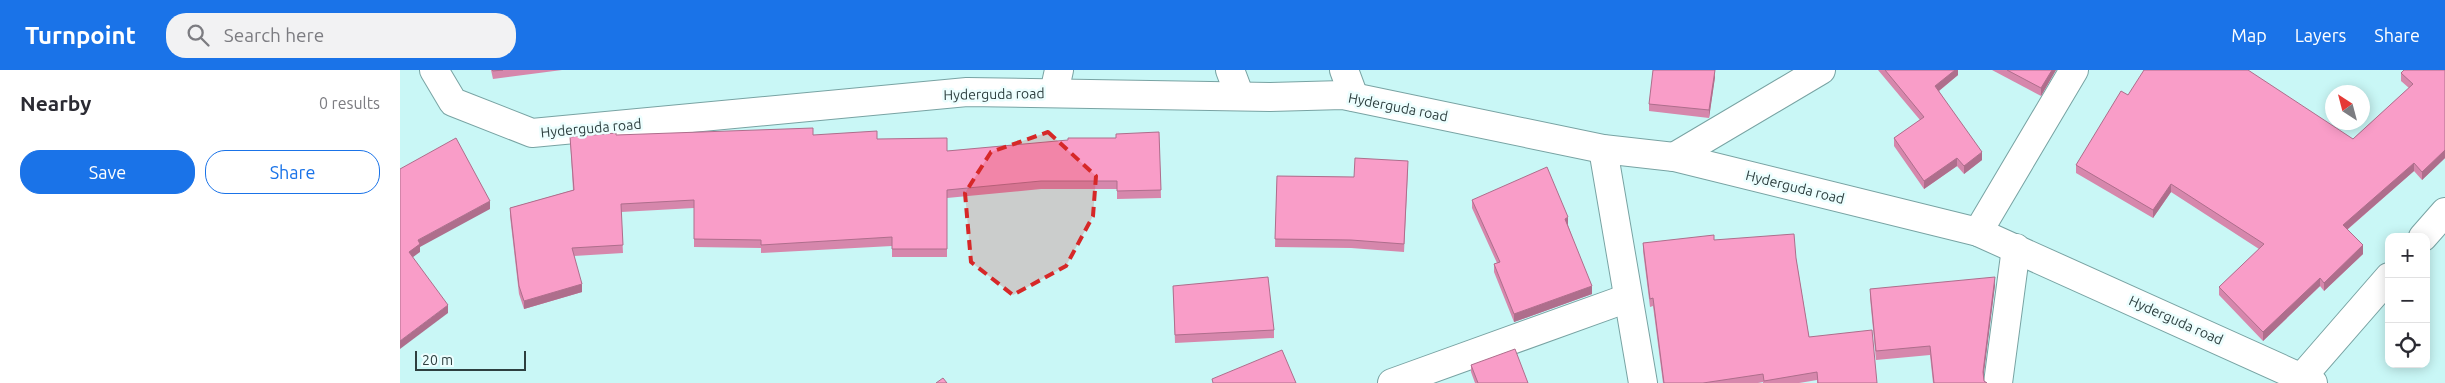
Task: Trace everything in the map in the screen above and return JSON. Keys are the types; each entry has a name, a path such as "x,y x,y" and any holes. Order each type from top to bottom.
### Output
{"street":[{"name":"Hyderguda road","path":"434,70 454,102 532,134 1056,82 1234,82 1354,97 1604,149 1674,157 1978,232 2308,380"},
{"path":"1344,70 1354,97"},
{"path":"1674,157 1822,70"},
{"path":"1978,232 2074,70"},
{"path":"1604,149 1640,382"},
{"path":"2427,233 2445,212"},
{"path":"1998,383 2016,248"},
{"path":"2308,380 2388,278"},
{"path":"1392,383 1628,298"}],"highlighted area":[{"path":"1048,132 1096,176 1093,216 1066,266 1013,295 971,262 965,193 991,152"}],"building":[{"path":"1653,70 1715,70 1709,110 1649,104"},
{"path":"1885,70 1955,70 1935,86 1982,152 1964,166 1957,158 1924,181 1894,138 1924,117"},
{"path":"2007,70 2052,70 2041,88"},
{"path":"2144,70 2248,70 2325,121 2325,130 2339,130 2353,139 2363,130 2370,130 2370,123 2413,84 2401,73 2404,70 2445,70 2445,150 2422,172 2414,163 2343,225 2363,245 2324,283 2320,278 2263,332 2219,287 2264,244 2171,184 2153,210 2076,165 2121,91 2128,95"},
{"path":"813,128 813,135 877,131 877,139 947,138 947,151 1068,140 1068,138 1116,138 1116,134 1159,132 1161,190 1117,191 1117,181 1041,181 947,190 947,249 892,249 892,237 761,245 761,240 694,239 694,200 621,204 623,245 572,248 582,284 524,301 519,286 510,208 574,190 570,137 616,133 616,135"},
{"path":"456,138 490,201 418,240 420,244 409,252 448,305 400,341 400,169"},
{"path":"1355,158 1408,161 1404,244 1351,240 1275,239 1277,176 1354,177"},
{"path":"1547,167 1568,217 1565,219 1592,286 1514,314 1494,264 1500,262 1472,200"},
{"path":"1794,234 1809,337 1872,330 1877,383 1818,383 1817,372 1764,381 1763,374 1703,383 1664,383 1653,298 1650,299 1643,243 1714,235 1714,240"},
{"path":"1268,277 1274,330 1175,335 1173,286"},
{"path":"1995,277 1983,372 1984,381 1987,383 1934,383 1930,346 1876,351 1870,289"},
{"path":"1515,349 1528,383 1478,383 1471,365"},
{"path":"1282,350 1296,383 1213,383 1212,379"},
{"path":"943,378 947,383 936,383"}]}
